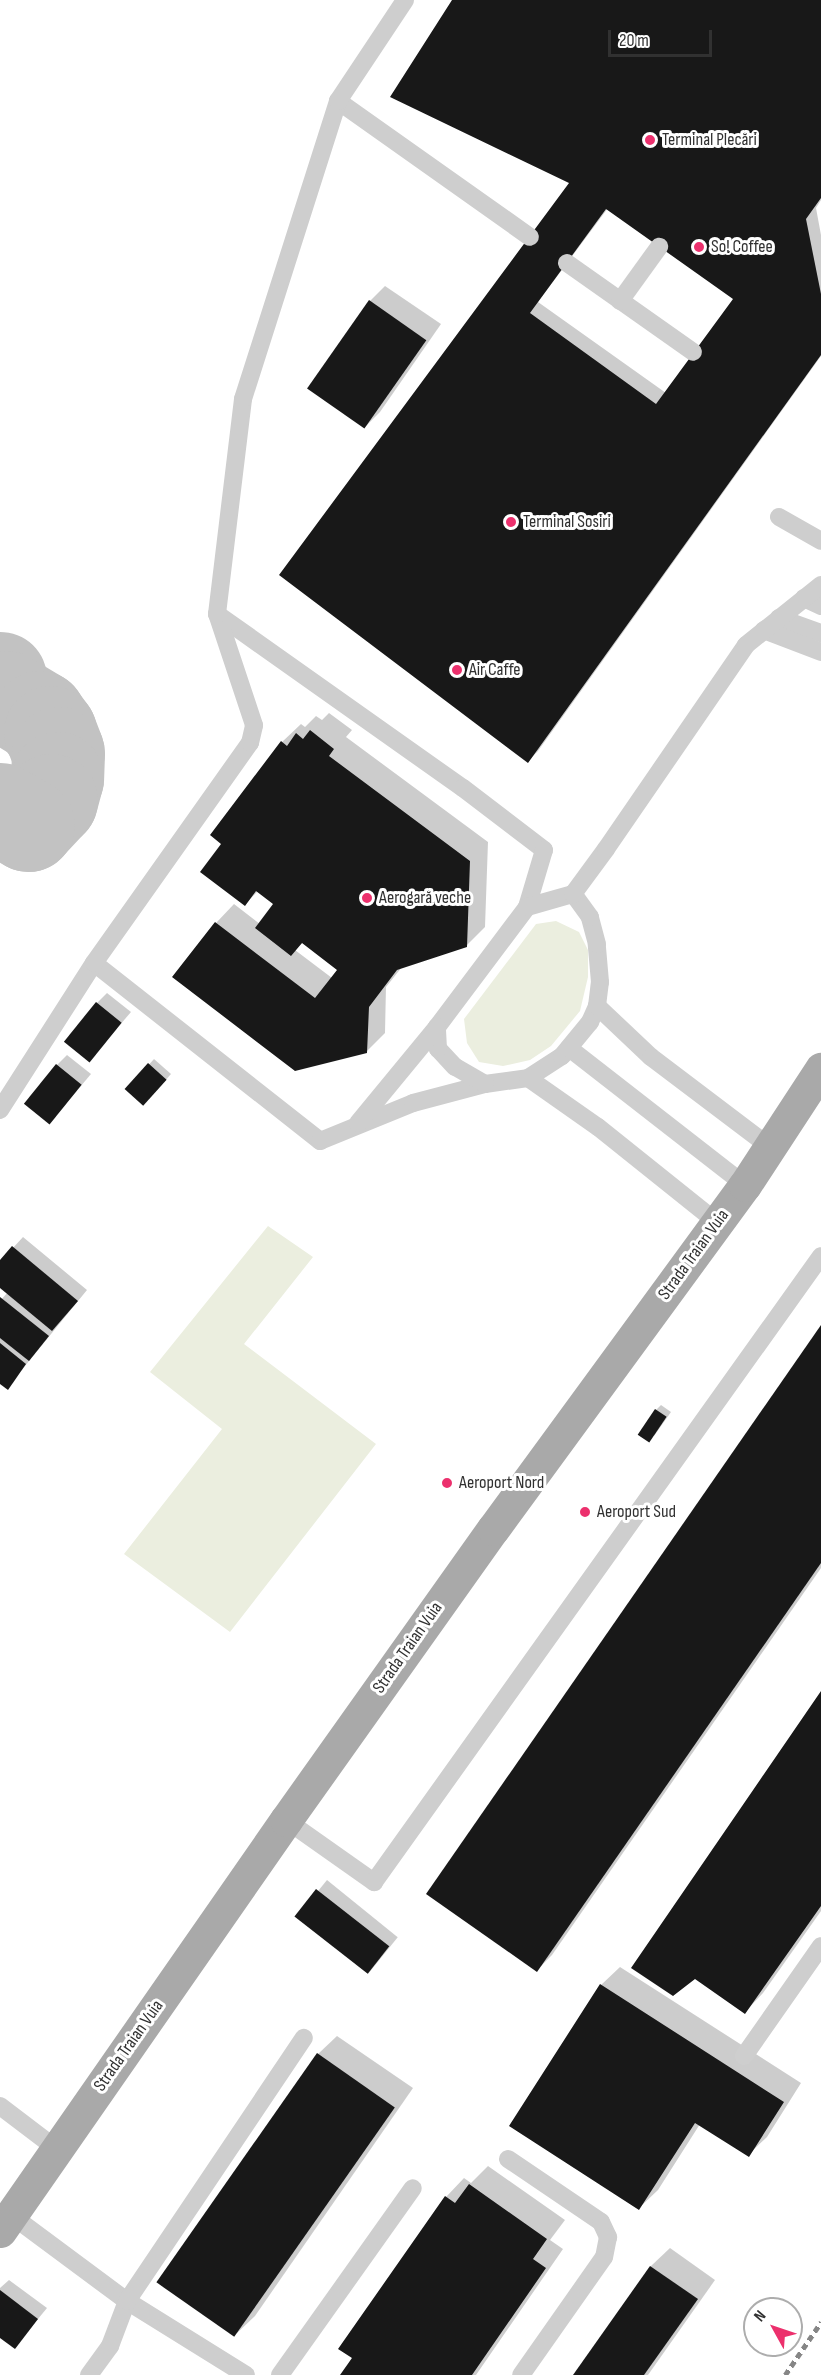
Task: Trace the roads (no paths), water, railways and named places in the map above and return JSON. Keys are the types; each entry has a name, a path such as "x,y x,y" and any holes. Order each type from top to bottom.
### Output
{"main road":[{"name":"Strada Traian Vuia","path":"6,2223 286,1820 493,1528 745,1185 821,1069"}],"lane":[{"path":"0,1110 94,963 250,743 254,725 217,614 243,399 338,101 405,0"},
{"path":"338,101 530,237"},
{"path":"620,301 660,247"},
{"path":"567,263 693,352"},
{"path":"779,517 821,541"},
{"path":"527,907 573,894 746,645 821,585"},
{"path":"804,598 821,606"},
{"path":"217,614 463,788 544,850 527,907 437,1027 355,1126"},
{"path":"778,618 821,633"},
{"path":"764,630 821,652"},
{"path":"94,963 320,1141 413,1102 485,1084 528,1078 562,1056 590,1022 597,1006 600,982 597,944 590,916 573,894"},
{"path":"597,1006 651,1057 770,1147"},
{"path":"437,1027 438,1049 455,1067 485,1084"},
{"path":"569,1048 745,1185"},
{"path":"528,1078 598,1127 718,1223"},
{"path":"286,1820 374,1882 821,1256"},
{"path":"744,2056 821,1946"},
{"path":"89,2375 110,2346 127,2301 304,2038"},
{"path":"0,2106 58,2151"},
{"path":"508,2160 601,2222 608,2237 604,2257 521,2375"},
{"path":"280,2375 413,2188"},
{"path":"6,2223 246,2375"}],"railway":[{"path":"785,2375 821,2322"}],"place":[{"name":"Terminal Plecări","path":"650,140"},
{"name":"So! Coffee","path":"699,247"},
{"name":"Terminal Sosiri","path":"511,522"},
{"name":"Air Caffe","path":"457,670"},
{"name":"Aerogară veche","path":"367,898"},
{"name":"Aeroport Nord","path":"447,1483"},
{"name":"Aeroport Sud","path":"585,1512"}]}
